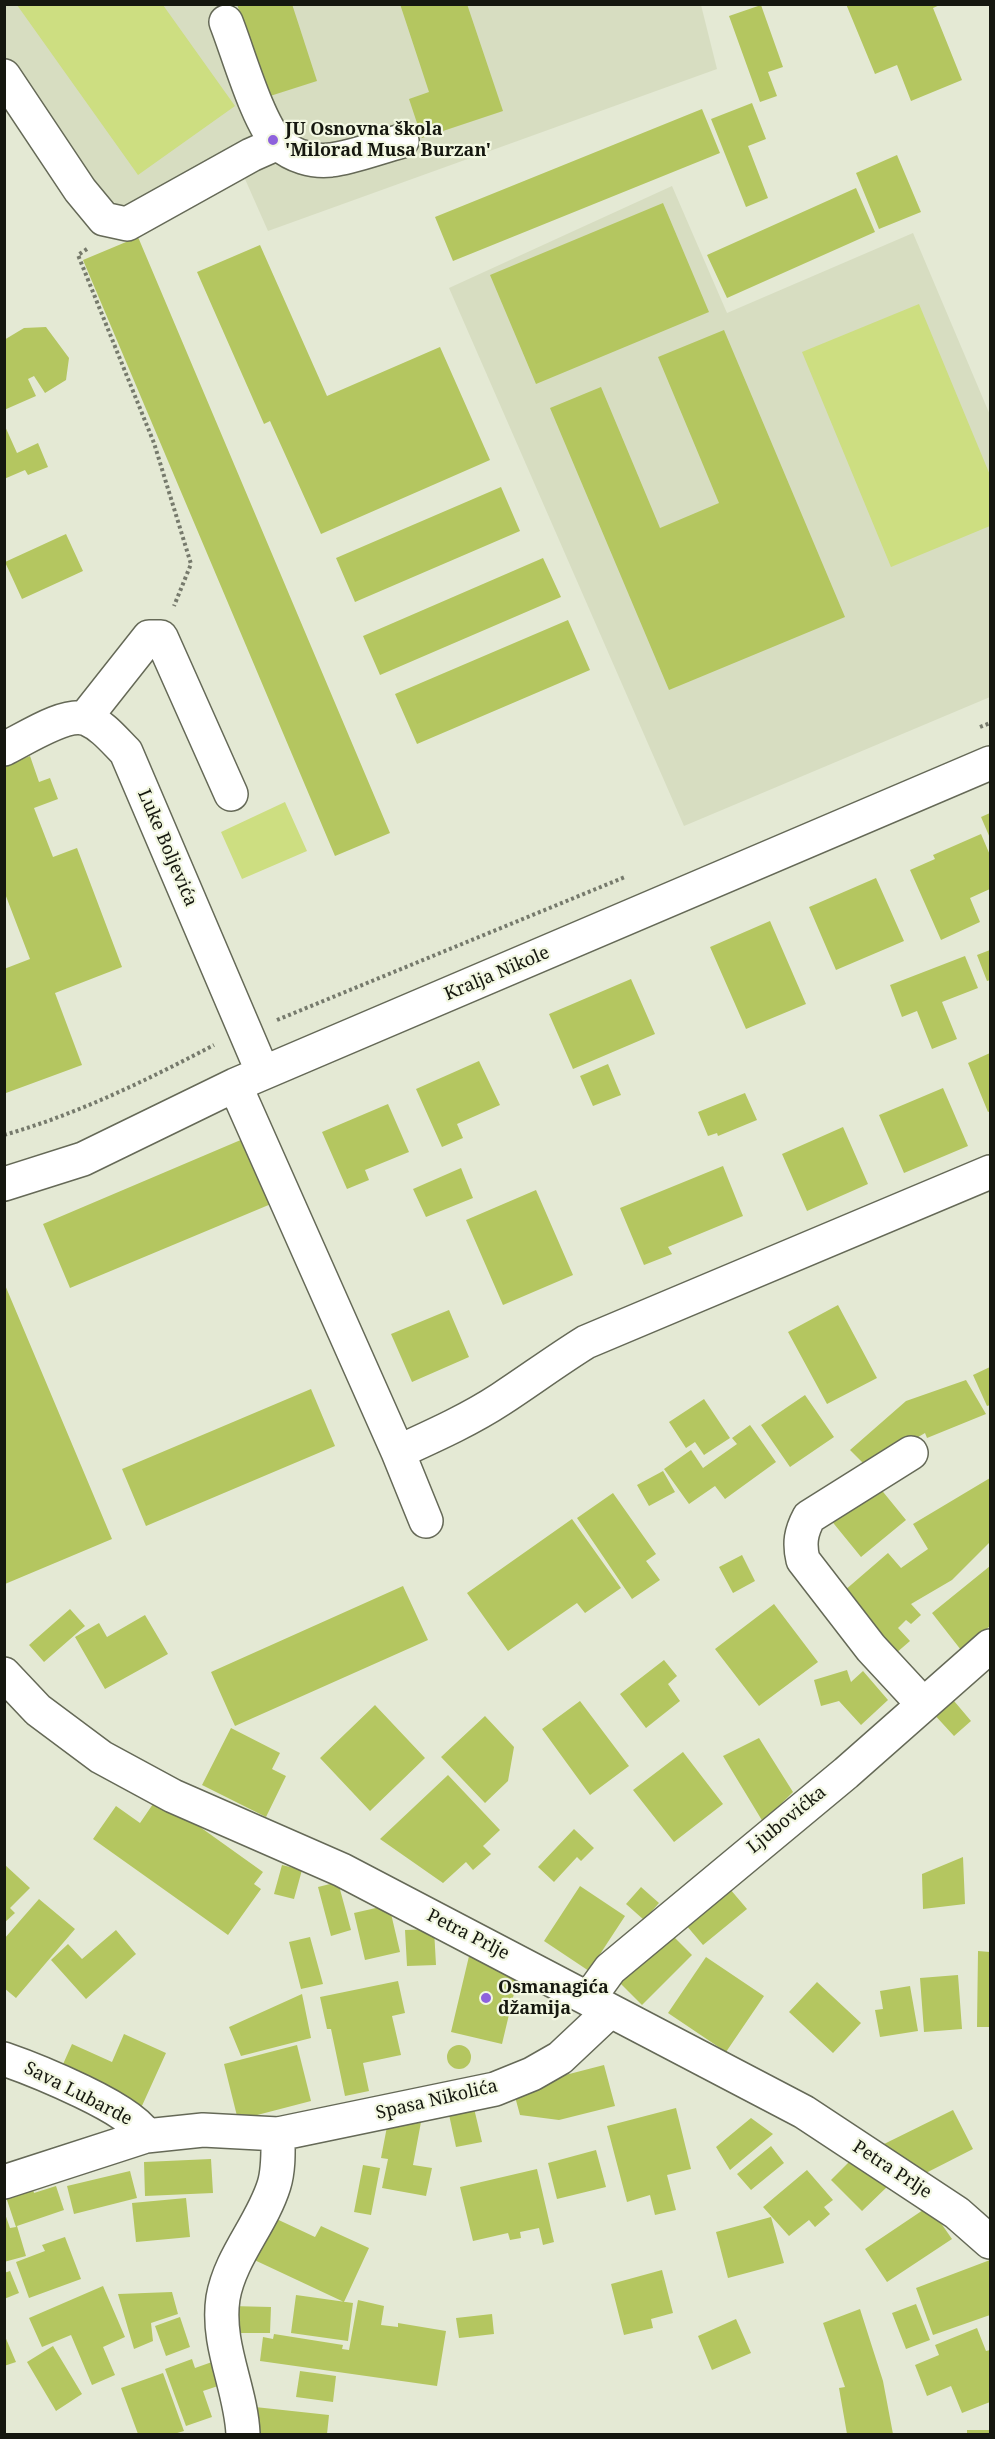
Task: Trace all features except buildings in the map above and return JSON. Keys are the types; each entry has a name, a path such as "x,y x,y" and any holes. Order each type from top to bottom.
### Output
{"street":[{"path":"226,22 266,126 278,143 302,157 330,160 402,141"},
{"path":"4,76 80,190 104,219 127,224 251,155 278,143"},
{"path":"4,749 62,720 85,718 149,637 161,637 231,794"},
{"name":"Luke Boljevića","path":"85,718 104,730 126,752 249,1079 426,1521"},
{"name":"Kralja Nikole","path":"4,1184 83,1160 249,1079 990,763"},
{"path":"398,1452 447,1430 502,1398 544,1367 586,1342 990,1172"},
{"path":"911,1453 809,1517 802,1530 800,1546 803,1560 872,1648 922,1703"},
{"name":"Ljubovićka","path":"599,2004 610,1969 846,1773 922,1703 990,1646"},
{"name":"Petra Prlje","path":"4,1674 38,1710 101,1757 173,1796 342,1870 804,2112 957,2213 990,2242"},
{"name":"Spasa Nikolića","path":"4,2182 146,2136 202,2130 278,2134 495,2089 532,2074 560,2058 599,2004"},
{"name":"Sava Lubarde","path":"4,2059 47,2074 100,2102 136,2123 146,2136"},
{"path":"243,2434 242,2417 222,2328 223,2298 230,2274 262,2215 275,2183 278,2134"}],"path":[{"path":"127,224 78,255 154,443 191,564 161,637"},
{"path":"969,732 990,723"},
{"path":"300,1011 633,874"},
{"path":"4,1135 29,1128 143,1082 222,1040"}],"shaded area":[{"name":"JU Osnovna škola 'Milorad Musa Burzan'","path":"4,5 701,5 717,69 268,231 241,170 91,229 5,110"},
{"path":"672,186 727,313 913,233 990,415 990,697 684,826 449,288"}],"green space":[{"path":"17,5 163,5 235,106 138,175"},
{"path":"919,304 990,475 990,526 891,567 802,352"},
{"path":"285,802 307,851 242,879 221,832"}],"place":[{"name":"JU Osnovna škola 'Milorad Musa Burzan'","path":"273,140"},
{"name":"Osmanagića džamija","path":"486,1998"}]}
